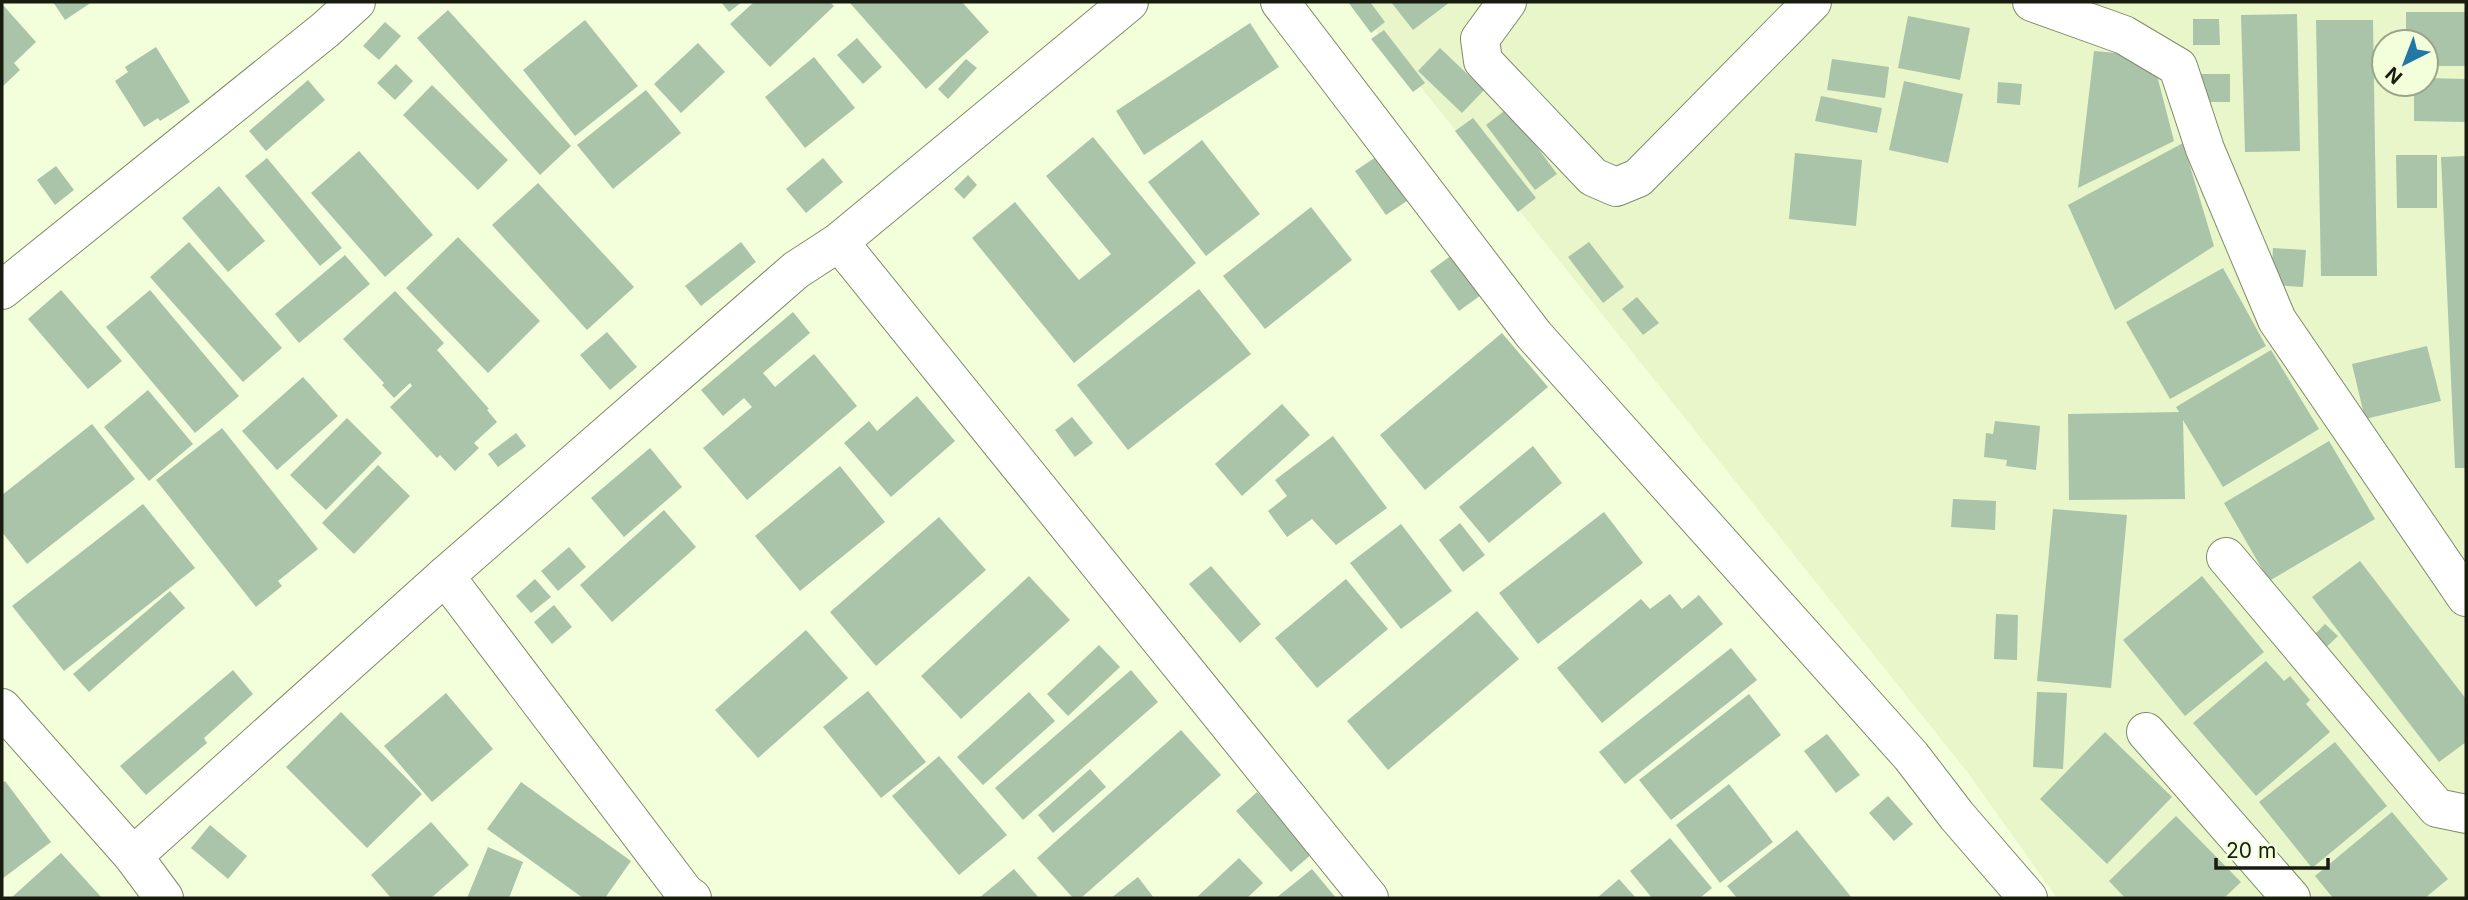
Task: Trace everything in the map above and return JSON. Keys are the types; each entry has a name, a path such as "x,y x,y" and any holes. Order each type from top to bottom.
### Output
{"street":[{"path":"2,290 325,30 356,2"},
{"path":"133,856 445,576 796,270 839,242 1129,2"},
{"path":"1280,2 1534,335 1910,756 1957,816 2028,898"},
{"path":"1507,2 1480,39 1483,61 1593,177 1616,187 1638,178 1812,2"},
{"path":"2032,2 2124,35 2178,67 2205,149 2277,320 2466,597"},
{"path":"839,242 1369,898"},
{"path":"2226,556 2437,808 2466,814"},
{"path":"445,576 686,896"},
{"path":"2,708 133,856 164,898"},
{"path":"2146,732 2291,898"}],"shaded area":[{"path":"1353,2 2466,2 2466,898 2057,898 1968,773"}],"building":[{"path":"53,2 92,2 65,20"},
{"path":"721,2 742,2 729,12"},
{"path":"754,2 830,2 834,6 770,67 730,24"},
{"path":"851,2 962,2 989,32 926,89"},
{"path":"1348,2 1370,2 1385,22 1371,33"},
{"path":"1391,2 1450,2 1413,30"},
{"path":"2,4 36,42 14,63 20,70 2,87"},
{"path":"448,10 571,146 540,175 417,38"},
{"path":"2406,12 2466,12 2466,66 2440,66 2440,28 2406,28"},
{"path":"2297,14 2300,151 2245,152 2241,15"},
{"path":"1908,16 1970,28 1960,80 1898,68"},
{"path":"2193,19 2219,19 2220,45 2193,45"},
{"path":"585,20 638,86 575,136 523,70"},
{"path":"2316,20 2373,20 2373,28 2370,28 2370,98 2374,98 2377,276 2321,276"},
{"path":"385,22 401,36 379,60 363,46"},
{"path":"1250,23 1279,67 1144,155 1116,111"},
{"path":"1384,30 1425,83 1413,92 1371,39"},
{"path":"857,38 882,67 863,84 837,55"},
{"path":"698,43 725,72 681,113 654,84"},
{"path":"156,47 190,102 160,121 158,118 144,127 115,81 128,72 125,67"},
{"path":"1440,48 1484,90 1462,113 1418,71"},
{"path":"2094,51 2152,56 2174,141 2078,188"},
{"path":"814,57 855,108 805,148 765,97"},
{"path":"966,59 977,68 948,99 938,89"},
{"path":"1832,59 1889,67 1885,98 1827,90"},
{"path":"396,64 413,81 395,100 377,83"},
{"path":"2201,74 2230,74 2230,102 2201,102"},
{"path":"2440,78 2466,79 2466,122 2414,121 2414,98 2440,98"},
{"path":"308,80 325,100 266,151 249,131"},
{"path":"1904,81 1963,94 1948,163 1889,150"},
{"path":"1998,82 2022,84 2020,105 1997,103"},
{"path":"432,85 508,160 478,190 403,115"},
{"path":"646,90 681,133 613,189 577,145"},
{"path":"1821,96 1882,108 1877,133 1815,121"},
{"path":"1508,108 1557,174 1535,190 1486,125"},
{"path":"1473,118 1536,198 1518,212 1455,131"},
{"path":"1093,137 1196,263 1074,363 972,238 1015,202 1079,280 1111,254 1046,176"},
{"path":"1202,140 1260,214 1206,256 1148,182"},
{"path":"2183,143 2214,246 2115,310 2068,205"},
{"path":"359,151 433,235 385,277 311,193"},
{"path":"1795,153 1862,160 1856,226 1789,219"},
{"path":"1379,155 1410,199 1386,215 1355,171"},
{"path":"2396,155 2437,155 2437,208 2397,208"},
{"path":"2466,156 2466,468 2455,468 2441,157"},
{"path":"267,158 342,248 320,266 245,176"},
{"path":"823,158 843,182 806,213 786,189"},
{"path":"56,166 74,190 55,205 37,180"},
{"path":"968,175 977,185 964,199 954,189"},
{"path":"538,183 634,287 587,330 492,225"},
{"path":"219,186 265,241 228,272 182,218"},
{"path":"1311,207 1352,260 1265,329 1223,276"},
{"path":"458,237 540,321 488,373 406,288"},
{"path":"189,242 282,348 243,382 150,277"},
{"path":"741,242 756,262 701,306 685,286"},
{"path":"1589,242 1624,287 1603,303 1568,257"},
{"path":"2273,248 2306,250 2303,287 2271,285"},
{"path":"345,255 370,284 299,343 275,314"},
{"path":"1452,255 1481,295 1459,311 1430,271"},
{"path":"2223,268 2266,346 2170,399 2126,322"},
{"path":"1199,289 1251,354 1128,450 1077,385"},
{"path":"61,290 122,361 88,389 28,319"},
{"path":"150,290 239,396 195,433 106,327"},
{"path":"395,291 444,343 437,350 489,409 487,410 497,422 474,443 479,448 455,471 440,455 437,458 390,407 412,386 410,383 394,398 382,385 384,383 343,339"},
{"path":"1637,297 1659,323 1643,335 1622,309"},
{"path":"793,312 810,333 763,373 775,387 814,354 857,406 747,500 703,448 752,407 744,398 723,416 701,390"},
{"path":"607,332 637,367 610,390 580,355"},
{"path":"1502,333 1548,387 1425,490 1380,435"},
{"path":"2427,346 2441,401 2365,419 2352,364"},
{"path":"2271,350 2319,429 2223,487 2183,420 2185,499 2069,500 2068,414 2179,412 2176,407"},
{"path":"303,377 338,416 277,470 242,431"},
{"path":"148,390 193,444 149,481 104,427"},
{"path":"917,396 955,441 891,497 844,443 869,421 877,431"},
{"path":"1282,404 1310,435 1242,496 1215,464"},
{"path":"1072,417 1093,443 1075,457 1055,430"},
{"path":"347,418 382,453 326,510 290,475"},
{"path":"1995,421 2040,426 2036,470 2006,466 2007,460 1984,457 1986,433 1993,434"},
{"path":"92,424 135,479 27,564 2,532 2,495"},
{"path":"222,428 318,549 278,581 282,586 256,607 156,480"},
{"path":"516,433 526,446 498,467 488,454"},
{"path":"1333,436 1387,508 1336,545 1312,519 1287,537 1268,511 1287,496 1275,480"},
{"path":"2329,441 2375,519 2269,581 2224,503"},
{"path":"1533,446 1562,483 1489,543 1459,507"},
{"path":"650,448 682,487 624,537 591,498"},
{"path":"378,465 410,496 354,554 322,523"},
{"path":"840,466 885,522 800,591 755,536"},
{"path":"1953,499 1996,501 1995,530 1951,527"},
{"path":"143,504 195,568 64,671 12,606"},
{"path":"2053,509 2127,515 2111,688 2037,681"},
{"path":"664,510 696,547 612,622 580,585"},
{"path":"1604,512 1643,563 1538,644 1499,593"},
{"path":"939,517 986,570 876,666 830,612"},
{"path":"1460,523 1485,555 1463,572 1439,540"},
{"path":"1401,524 1452,591 1401,629 1350,563"},
{"path":"569,547 586,567 558,591 541,571"},
{"path":"2360,561 2466,699 2466,742 2439,762 2312,597"},
{"path":"1211,566 1261,624 1240,643 1189,584"},
{"path":"1029,576 1070,620 961,719 921,676"},
{"path":"2202,576 2264,652 2185,716 2123,640"},
{"path":"535,579 551,597 531,613 516,596"},
{"path":"1346,579 1388,629 1317,688 1275,638"},
{"path":"170,591 185,608 89,692 73,674"},
{"path":"1670,594 1682,609 1699,595 1723,624 1602,723 1557,668 1641,599 1650,609"},
{"path":"554,605 572,627 552,644 534,622"},
{"path":"1477,611 1519,659 1388,770 1347,721"},
{"path":"1996,614 2018,615 2017,660 1994,659"},
{"path":"2325,624 2338,636 2317,656 2305,644"},
{"path":"806,630 848,678 758,758 715,710"},
{"path":"1099,645 1120,667 1068,716 1047,694"},
{"path":"1731,648 1757,680 1625,784 1599,752"},
{"path":"2266,661 2284,681 2290,676 2310,700 2306,704 2330,732 2256,796 2193,723"},
{"path":"233,670 253,694 204,738 207,743 146,795 120,766"},
{"path":"1131,670 1158,702 1023,820 995,788"},
{"path":"868,691 926,762 881,798 823,727"},
{"path":"1029,692 1055,721 983,785 957,757"},
{"path":"2037,692 2067,693 2063,769 2033,767"},
{"path":"446,693 493,749 432,802 384,746"},
{"path":"1749,694 1781,735 1671,820 1639,780"},
{"path":"341,712 422,794 367,848 286,767"},
{"path":"1181,730 1221,775 1081,898 1073,898 1037,858"},
{"path":"2105,732 2172,797 2107,864 2040,799"},
{"path":"1827,734 1860,775 1836,793 1804,751"},
{"path":"2335,742 2387,806 2312,868 2259,802"},
{"path":"939,756 1007,835 959,875 892,796"},
{"path":"1090,769 1106,787 1053,833 1038,815"},
{"path":"5,781 51,842 2,879 2,783"},
{"path":"521,782 631,861 605,898 583,898 487,829"},
{"path":"1729,784 1773,842 1720,883 1676,825"},
{"path":"1257,792 1312,854 1291,872 1236,811"},
{"path":"1888,796 1913,824 1894,841 1869,813"},
{"path":"2392,812 2448,879 2425,898 2333,898 2315,876"},
{"path":"2176,816 2241,882 2224,898 2125,898 2109,881"},
{"path":"431,822 469,865 431,898 391,898 371,875"},
{"path":"210,825 247,856 228,879 191,848"},
{"path":"1797,830 1852,898 1737,898 1727,886"},
{"path":"1670,838 1712,888 1700,898 1652,898 1630,871"},
{"path":"488,847 523,862 509,898 467,898"},
{"path":"61,853 102,898 11,898"},
{"path":"1239,858 1263,883 1247,898 1196,898"},
{"path":"1014,869 1039,898 979,898"},
{"path":"1312,869 1336,898 1276,898"},
{"path":"1138,877 1154,898 1111,898"},
{"path":"1619,879 1636,898 1597,898"}]}
